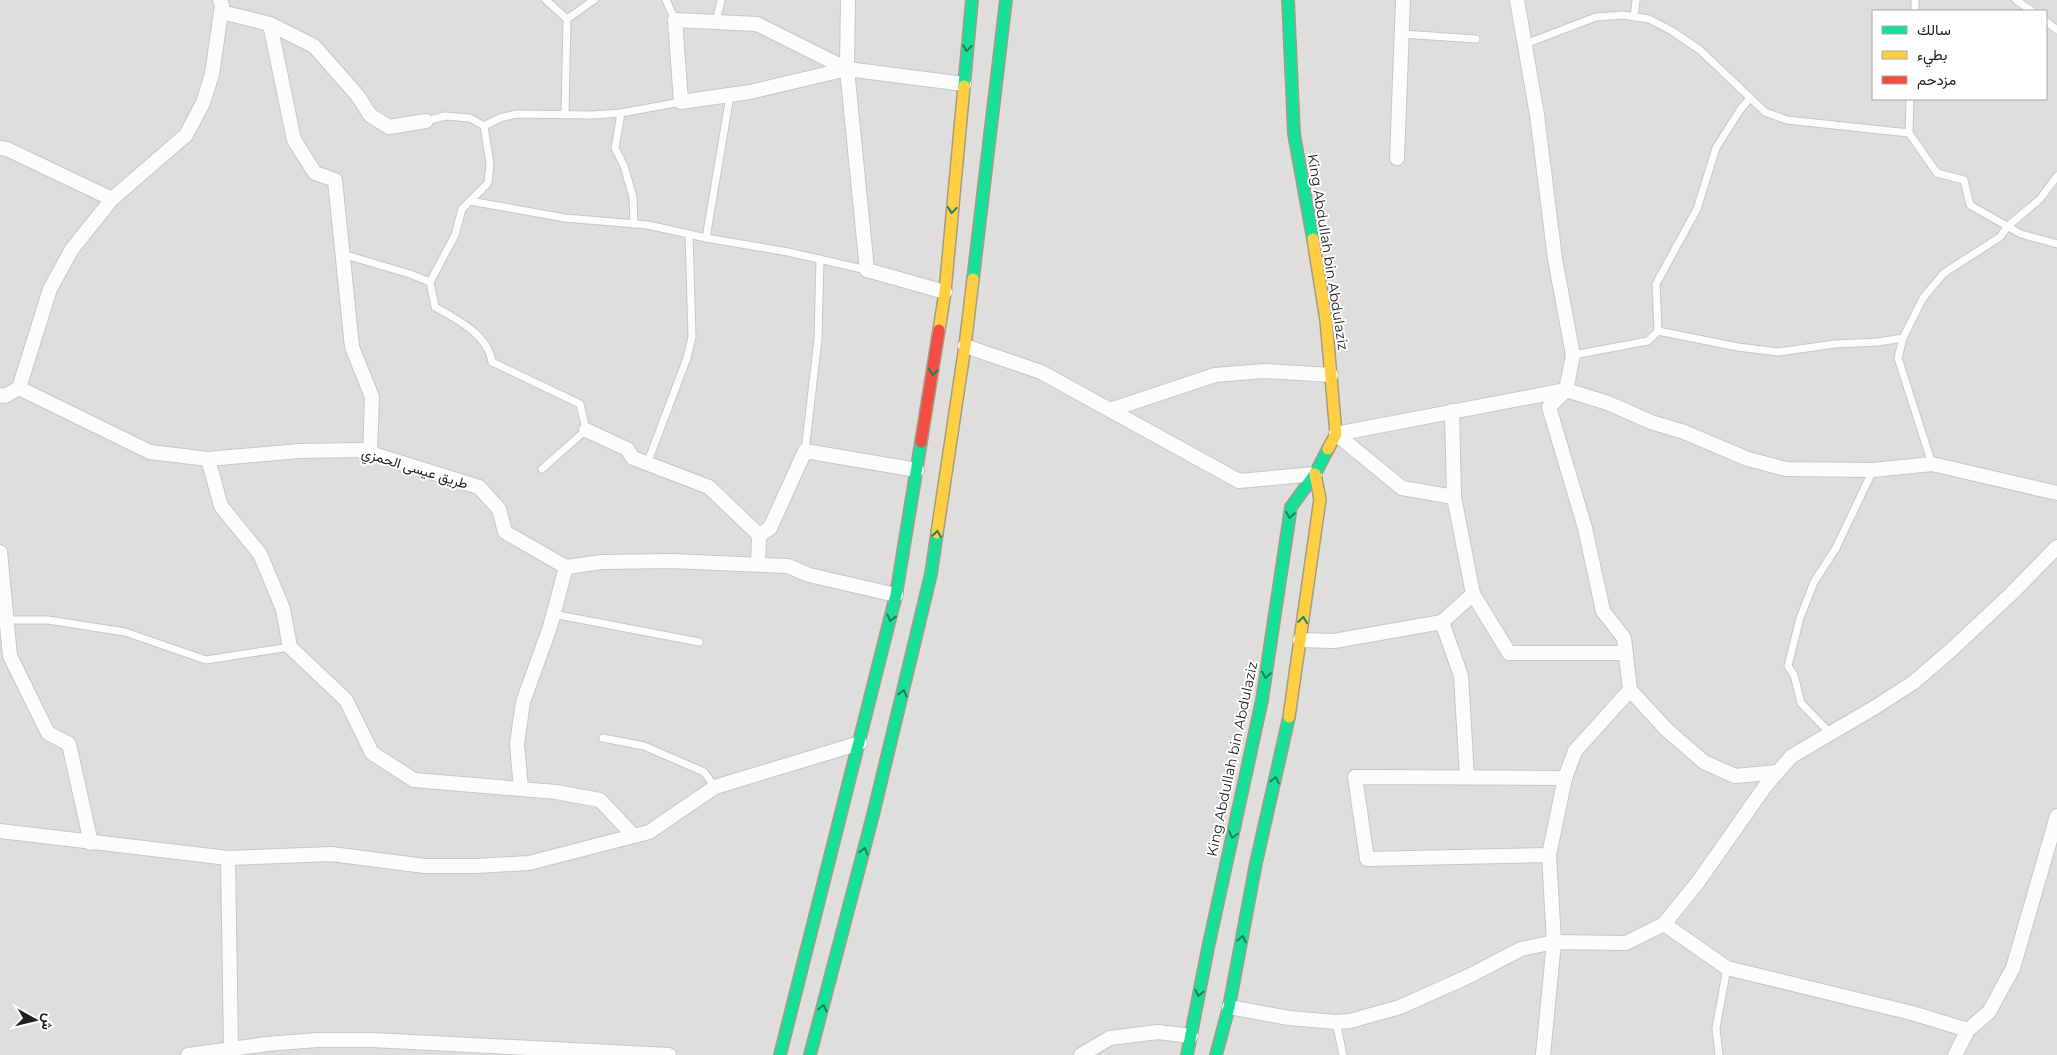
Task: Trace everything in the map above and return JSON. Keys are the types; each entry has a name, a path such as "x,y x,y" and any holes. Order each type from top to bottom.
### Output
{"main road":[{"path":"780,1055 896,595 917,470 951,345 945,292 972,0"},
{"path":"810,1055 873,815 931,574 951,345 1006,0"},
{"name":"King Abdullah bin Abdulaziz","path":"1275,0 1288,30"},
{"name":"King Abdullah bin Abdulaziz","path":"1187,1055 1262,700 1291,506 1315,474 1336,434 1326,320 1312,227 1294,134 1288,0"},
{"path":"1216,1055 1229,1007 1256,863 1289,715 1320,499 1315,474"}],"street":[{"path":"848,0 847,69 867,270 945,292"},
{"path":"1397,158 1403,0"},
{"path":"1518,0 1537,114 1555,259 1573,355 1566,390 1549,408 1585,528 1603,611 1624,638 1630,690 1667,730 1704,762 1735,776 1778,772"},
{"path":"0,395 4,396 19,388 50,288 72,249 112,199 186,135 203,102 212,74 220,6 270,24 314,46 358,96 370,115 389,128 426,121"},
{"path":"847,69 730,96 681,102 675,20 757,24 847,69 964,84"},
{"path":"270,24 294,140 315,173 336,180 352,347 372,397 370,454"},
{"path":"0,148 7,149 112,199"},
{"path":"951,345 1041,372 1239,481 1315,474"},
{"path":"1110,410 1222,374 1264,371 1331,375"},
{"name":"طريق عيسى الحمزي","path":"19,388 150,452 208,459 298,451 360,450 479,487 499,510 504,532 566,567"},
{"path":"1336,434 1566,390 1608,403 1651,422 1684,432 1748,459 1786,469 1873,470 1932,464 2057,493"},
{"path":"1452,412 1454,497 1473,594 1509,653 1626,653"},
{"path":"586,430 627,449 633,458 709,487 759,534 758,564"},
{"path":"1336,434 1402,488 1454,497"},
{"path":"759,534 770,528 805,451 917,470"},
{"path":"208,459 220,506 260,554 283,609 290,647 346,700 372,753 414,780 556,792 600,800 633,835"},
{"path":"1229,1007 1289,1018 1336,1022 1350,1021 1400,1007 1469,976 1521,949 1554,942 1626,943 1664,924 1698,882 1766,785 1792,756 1914,682 1950,651 2057,547"},
{"path":"0,552 4,617 10,656 48,733 69,744 91,843"},
{"path":"521,789 517,744 523,702 553,614 566,567 602,562 788,566 808,575 896,595"},
{"path":"1300,640 1334,641 1442,622 1473,594"},
{"path":"1442,622 1461,676 1467,777"},
{"path":"1543,1055 1554,942 1549,855 1565,778 1575,751 1630,690"},
{"path":"0,831 228,858 331,854 425,866 478,866 529,862 649,832 715,787 860,743"},
{"path":"1549,855 1367,858 1355,777 1565,778"},
{"path":"1955,1055 1968,1030 1989,1012 2013,968 2057,816"},
{"path":"228,858 231,1050"},
{"path":"1664,924 1727,968 1912,1013 1968,1030"},
{"path":"1081,1055 1110,1038 1158,1032 1191,1036"},
{"path":"188,1055 231,1050 252,1051 317,1040 372,1040 669,1055"}],"lane":[{"path":"546,0 566,19 565,115"},
{"path":"566,19 594,0"},
{"path":"666,0 675,20"},
{"path":"716,22 721,0"},
{"path":"1634,17 1636,0"},
{"path":"2016,0 2031,10"},
{"path":"1525,44 1596,17 1623,15 1649,19 1672,31 1700,50 1765,112 1787,120 1909,133"},
{"path":"2047,22 2057,30"},
{"path":"1402,34 1476,39"},
{"path":"706,238 730,96"},
{"path":"1573,355 1648,341 1658,331 1656,284 1697,209 1716,148 1740,110 1750,98"},
{"path":"1910,100 1909,133 1937,173 1964,180 1970,205 2021,234 2057,244"},
{"path":"484,126 500,118 516,114 621,113 681,102"},
{"path":"621,113 615,148 624,166 633,197 634,224"},
{"path":"426,121 445,116 470,118 484,126"},
{"path":"484,126 490,164 488,183 462,209 456,235 430,282 435,307 466,324 490,352 492,362 580,404 586,430 542,469"},
{"path":"1932,464 1898,358 1903,338 1923,298 1944,273 2000,237 2008,226 2040,199 2057,176"},
{"path":"470,201 565,218 634,224 788,252 867,270"},
{"path":"647,464 687,358 692,338 689,234"},
{"path":"342,254 410,274 430,282"},
{"path":"805,451 817,348 820,259"},
{"path":"1658,331 1738,347 1778,352 1835,344 1878,342 1903,338"},
{"path":"1830,733 1802,703 1794,675 1788,666 1800,618 1814,582 1836,548 1873,470"},
{"path":"553,614 699,642"},
{"path":"4,617 48,620 126,632 206,660 290,647"},
{"path":"603,738 644,746 704,772 715,787"},
{"path":"1719,1055 1716,1028 1727,968"},
{"path":"1336,1022 1343,1055"}],"shaded area":[{"path":"0,0 2057,0 2057,1055 0,1055"},
{"path":"990,373 1258,498 1154,992 1055,1055 848,1055 967,630"},
{"path":"1541,863 1538,930 1451,975 1396,999 1344,1010 1355,947 1467,941 1459,866"}],"traffic: fast":[{"path":"964,86 972,0"},
{"path":"973,279 1006,0"},
{"path":"1288,0 1294,134 1313,239"},
{"path":"780,1055 896,595 921,442"},
{"path":"1187,1055 1208,948 1262,700 1291,507 1315,474 1328,449"},
{"path":"810,1055 873,815 931,574 937,533"},
{"path":"1216,1055 1229,1007 1256,863 1289,717"}],"traffic: slow":[{"path":"939,330 945,292 964,86"},
{"path":"1313,239 1326,320 1336,434 1328,449"},
{"path":"937,533 973,279"},
{"path":"1289,717 1320,499 1315,474"}],"traffic: jam":[{"path":"921,442 939,330"}]}
